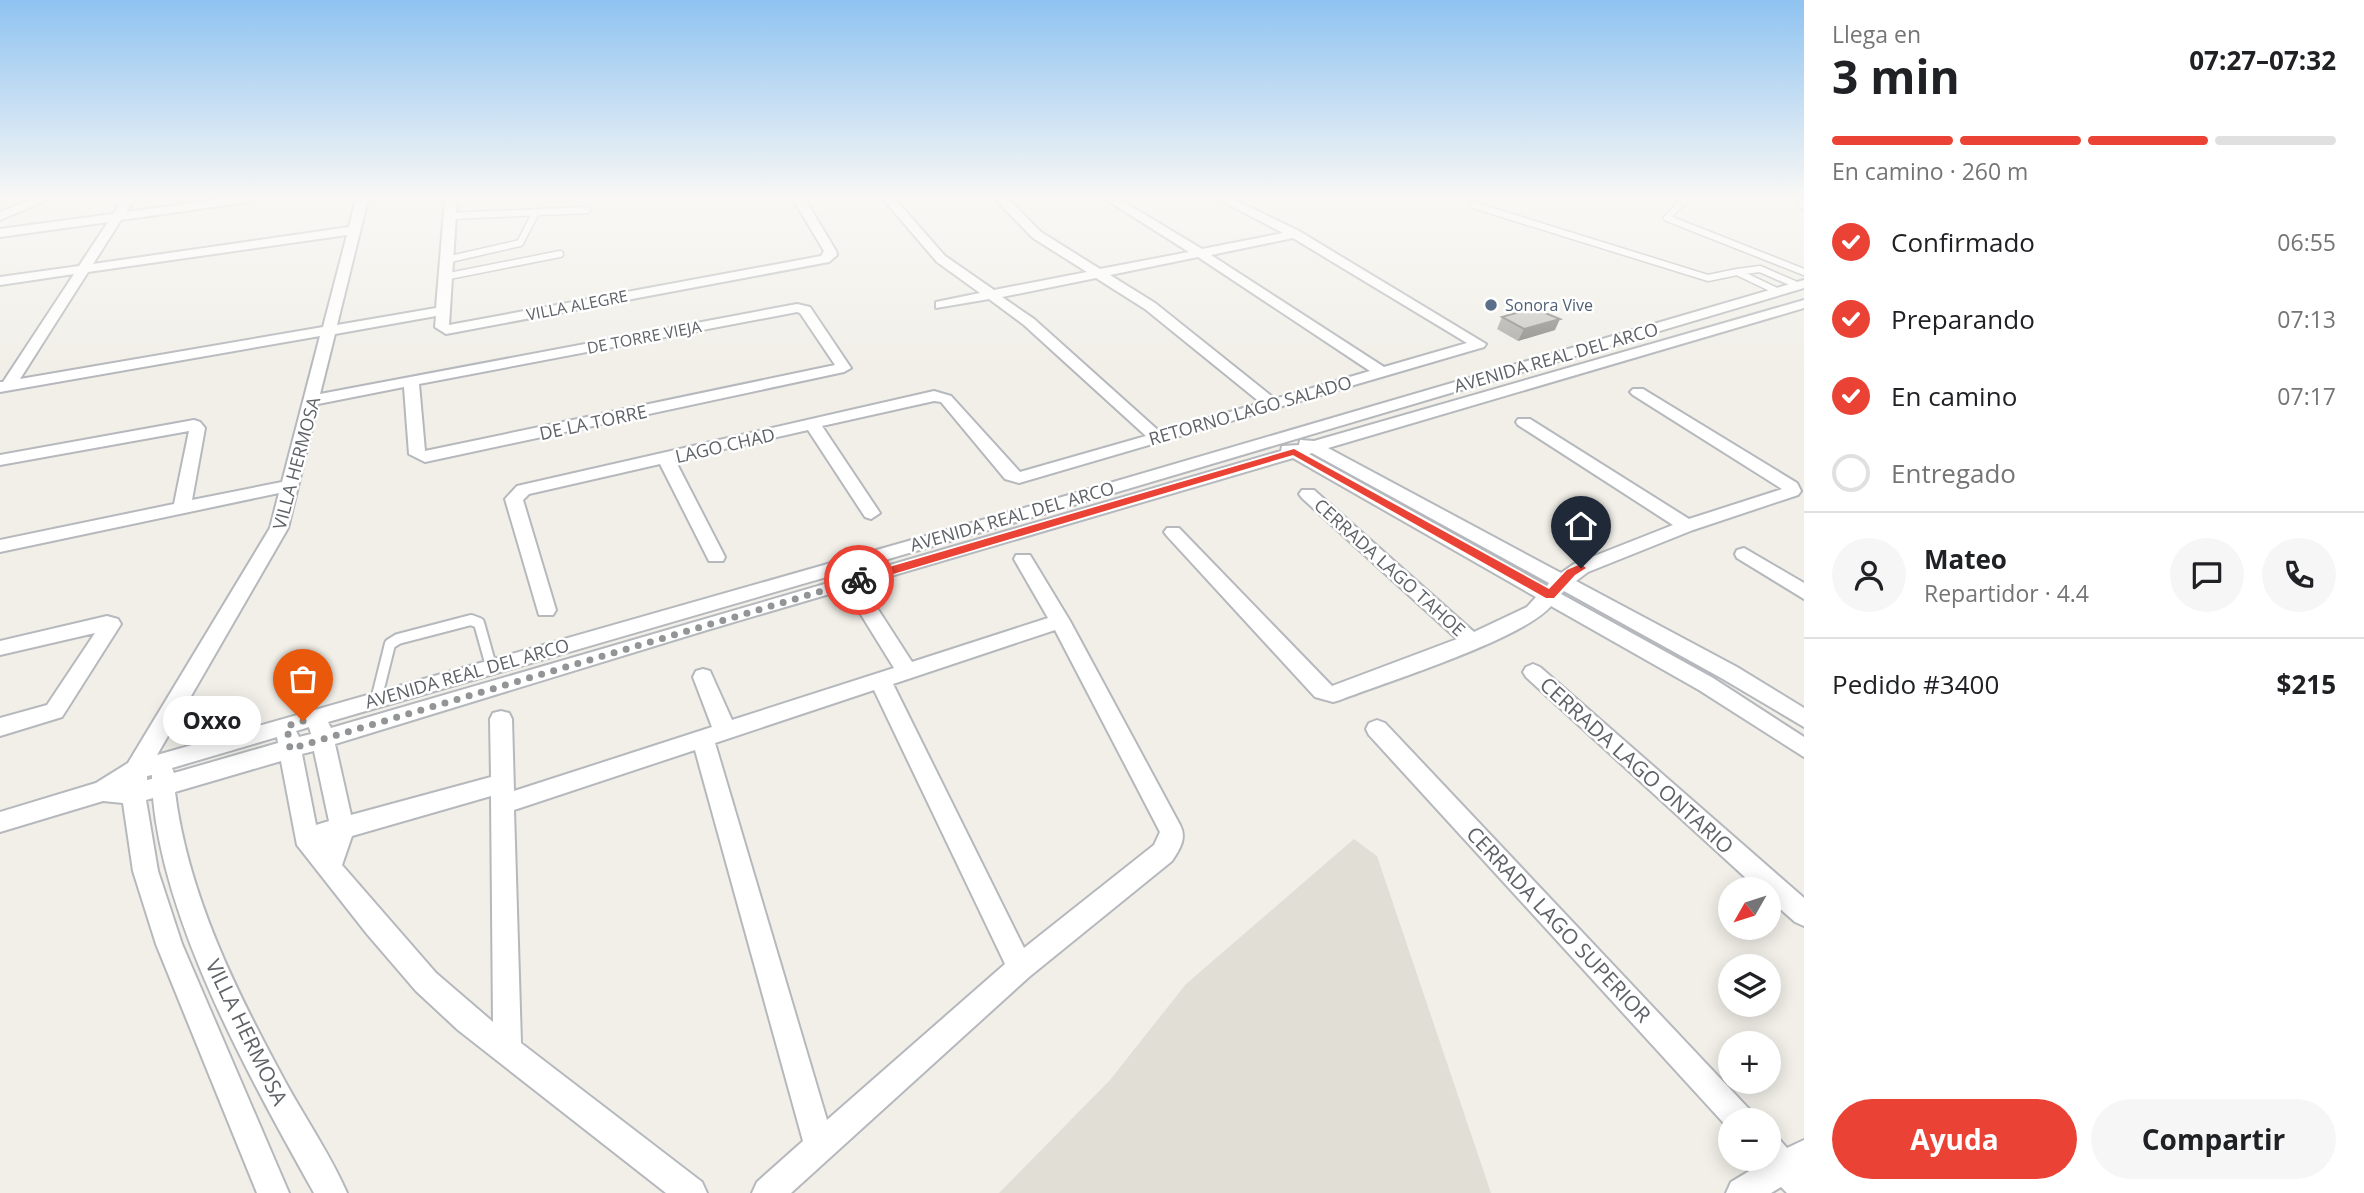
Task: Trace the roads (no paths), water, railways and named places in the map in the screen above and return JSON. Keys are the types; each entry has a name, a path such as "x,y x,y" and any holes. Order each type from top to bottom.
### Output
{"street":[{"path":"4,387 93,255"},
{"path":"0,281 187,255"},
{"name":"VILLA HERMOSA","path":"273,1193 182,978 139,840 135,782 161,763 279,528 348,255"},
{"path":"4,387 443,311 446,255"},
{"name":"VILLA ALEGRE","path":"443,311 442,327 448,330 825,259 831,255"},
{"path":"937,255 1029,322 1156,437"},
{"path":"1069,255 1150,306 1272,404"},
{"path":"941,304 1192,255"},
{"path":"1203,255 1382,372"},
{"name":"RETORNO LAGO SALADO","path":"1019,478 1082,478 1102,454 1478,343 1330,255"},
{"name":"AVENIDA REAL DEL ARCO","path":"0,822 135,782 161,763 376,699 491,666 698,616 1108,509 1292,443 1628,336 1779,292 1802,293"},
{"name":"AVENIDA REAL DEL ARCO","path":"161,763 290,749 322,740 698,616 1082,478 1126,483 1292,443 1649,347 1802,293"},
{"name":"DE TORRE VIEJA","path":"411,382 797,308 805,310 844,367 840,370"},
{"path":"1628,336 1649,347"},
{"name":"DE LA TORRE","path":"411,382 417,454 425,457 840,370"},
{"path":"313,400 411,382"},
{"path":"1173,531 1322,691 1333,694 1472,641 1534,612 1556,588 1581,568 1687,526 1790,493 1793,489 1638,392"},
{"name":"LAGO CHAD","path":"546,610 514,499 523,490 939,396 946,399 1011,475 1019,478"},
{"path":"1524,422 1687,526"},
{"path":"0,460 194,425 197,428 182,508"},
{"path":"813,425 871,513"},
{"path":"1292,443 1556,588 1730,673 1804,719"},
{"path":"1102,454 1140,499"},
{"path":"666,459 716,557"},
{"path":"1082,478 1108,509"},
{"path":"0,546 292,485"},
{"name":"CERRADA LAGO TAHOE","path":"1308,494 1472,641"},
{"path":"1744,554 1804,592"},
{"path":"768,1193 1020,968 1163,853 1170,844 1172,832 1060,621 1023,559"},
{"path":"1556,588 1804,748"},
{"path":"865,605 908,671"},
{"path":"306,838 504,794 714,735 1060,621"},
{"path":"0,648 111,624 54,711 0,727"},
{"name":"CERRADA LAGO ONTARIO","path":"1533,672 1804,914"},
{"path":"703,677 714,735 820,1148"},
{"path":"880,680 1020,968"},
{"path":"319,716 342,828 330,865"},
{"path":"501,719 507,1049"},
{"path":"287,726 306,838 376,926 426,982 468,1020 691,1193"},
{"name":"CERRADA LAGO SUPERIOR","path":"1377,729 1730,1108"},
{"name":"VILLA HERMOSA","path":"161,763 169,840 208,952 246,1038 331,1193"},
{"path":"1742,1193 1791,1166"}],"lane":[{"path":"446,260 469,255"},
{"path":"444,277 557,255"},
{"path":"1633,255 1708,278 1760,270 1802,293"},
{"path":"1733,255 1802,293"},
{"path":"1737,272 1779,292"},
{"path":"376,699 390,644 398,639 471,621 479,623 491,666"}],"place":[{"name":"Sonora Vive","path":"1491,305"},
{"name":"Oxxo","path":"303,721"}]}
